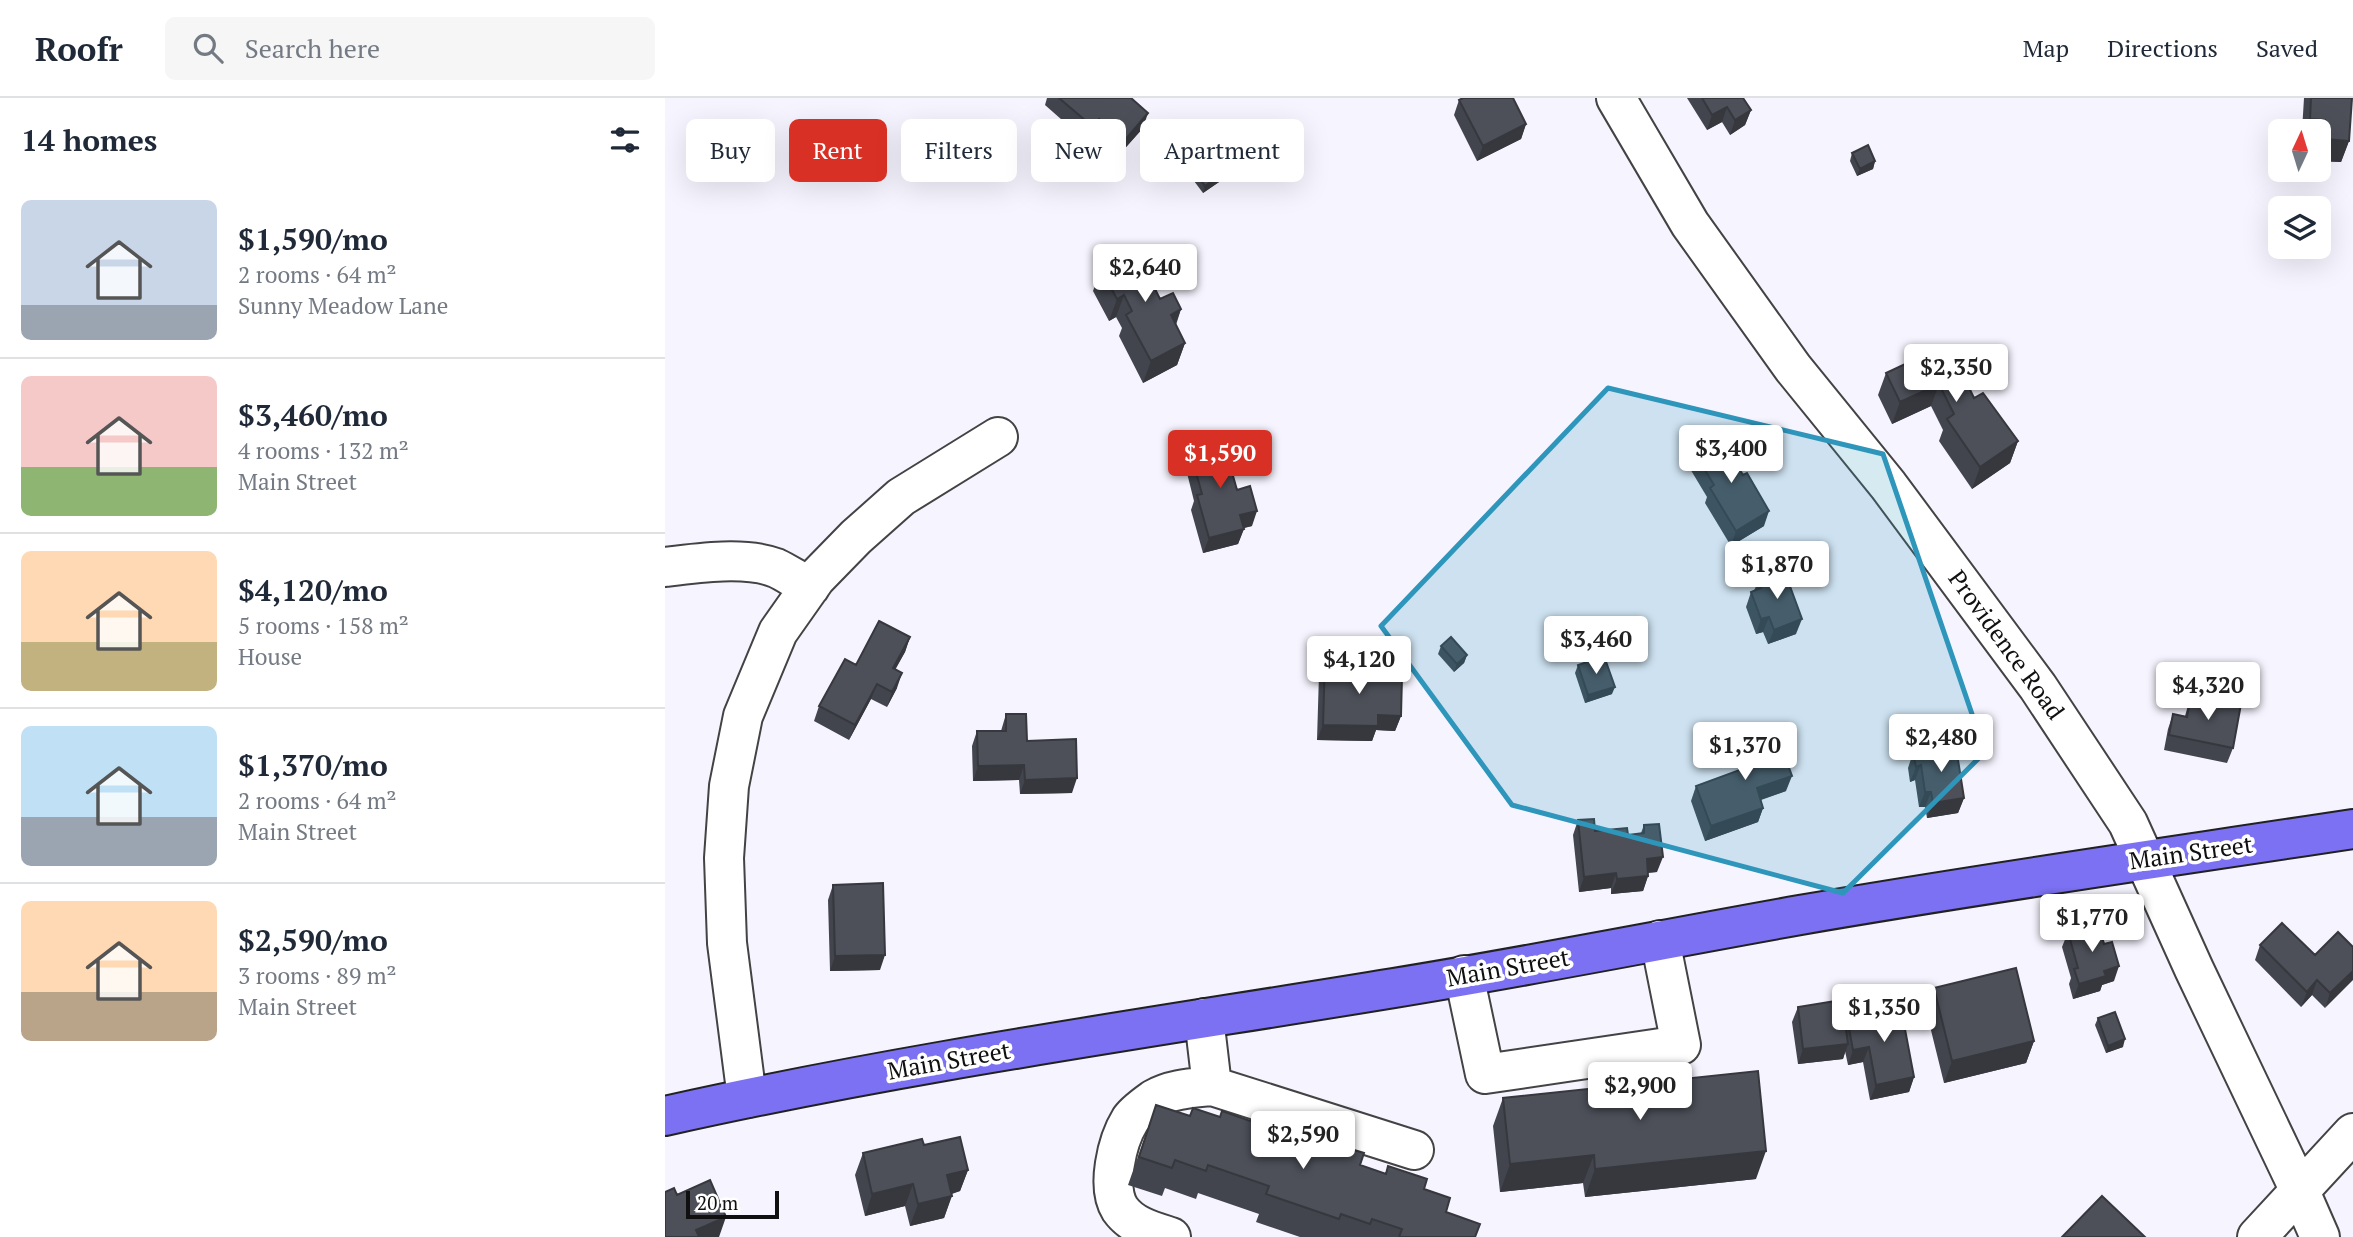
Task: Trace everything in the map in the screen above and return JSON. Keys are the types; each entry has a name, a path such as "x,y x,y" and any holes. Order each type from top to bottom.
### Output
{"main road":[{"name":"Main Street","path":"665,1116 848,1078 1205,1017 2144,859 2353,829"}],"street":[{"name":"Providence Road","path":"1616,98 1690,224 1793,368 1888,485 2038,687 2128,822 2320,1237"},
{"path":"747,1098 727,943 724,858 729,786 747,705 778,632 810,587 856,537 901,497 998,437"},
{"path":"665,567 702,563 747,563 774,567 810,587"},
{"path":"1464,975 1485,1074 1681,1045 1660,940"},
{"path":"1205,1017 1212,1086"},
{"path":"1171,1237 1135,1224 1119,1207 1113,1186 1117,1148 1131,1118 1155,1098 1182,1088 1212,1086 1414,1150"},
{"path":"2257,1237 2353,1133"}],"highlighted area":[{"path":"1608,388 1883,454 1985,752 1843,893 1512,805 1381,626"}],"building":[{"path":"1059,98 1131,98 1148,113 1140,119 1126,139 1126,119 1084,119"},
{"path":"1513,98 1526,124 1483,146 1459,100"},
{"path":"1702,98 1743,98 1751,110 1735,120 1727,107 1712,115"},
{"path":"2311,98 2352,98 2349,141 2331,140 2331,119 2310,119"},
{"path":"1868,145 1875,161 1860,169 1852,153"},
{"path":"1141,249 1156,278 1151,281 1160,299 1173,293 1181,309 1171,315 1185,343 1151,361 1126,315 1132,311 1124,295 1117,299 1101,269"},
{"path":"1935,350 1941,364 1959,355 1966,369 1961,371 1974,398 1983,393 2018,441 1980,467 1947,419 1954,414 1939,384 1900,402 1886,373"},
{"path":"1222,437 1237,490 1250,486 1257,511 1240,515 1244,529 1209,538 1197,495 1202,494 1189,447"},
{"path":"1719,437 1743,475 1747,473 1769,511 1736,531 1710,488 1714,485 1694,452"},
{"path":"1784,570 1802,619 1774,630 1769,617 1761,619 1751,592 1761,588 1758,581"},
{"path":"879,621 910,637 893,668 902,673 892,692 877,684 855,725 819,706 845,659 856,665"},
{"path":"1451,637 1467,655 1457,664 1441,646"},
{"path":"1604,656 1615,687 1588,695 1578,665"},
{"path":"1325,659 1348,660 1348,680 1365,681 1366,668 1382,669 1382,675 1402,676 1401,716 1378,715 1378,726 1323,725"},
{"path":"2191,695 2241,704 2233,748 2169,735 2173,714 2187,717"},
{"path":"1006,714 1026,714 1027,741 1076,739 1077,778 1025,780 1024,765 978,766 977,731 1006,731"},
{"path":"1777,735 1792,776 1757,788 1763,808 1711,826 1696,786 1748,767 1741,748"},
{"path":"1956,747 1964,798 1933,803 1931,792 1925,792 1921,765 1916,767 1913,753"},
{"path":"1594,819 1595,831 1627,828 1628,835 1644,833 1644,825 1659,824 1663,857 1647,859 1648,876 1617,879 1616,873 1584,877 1578,820"},
{"path":"883,883 885,955 835,956 833,885"},
{"path":"2098,923 2104,944 2112,942 2119,966 2104,971 2106,976 2079,984 2074,969 2078,968 2068,932"},
{"path":"2282,923 2315,955 2338,932 2353,947 2353,971 2330,993 2317,980 2307,992 2260,945"},
{"path":"2016,968 2034,1041 1952,1061 1934,988"},
{"path":"1842,1000 1848,1044 1803,1049 1798,1007"},
{"path":"1901,1008 1914,1077 1876,1085 1869,1047 1853,1050 1847,1018"},
{"path":"2115,1012 2125,1039 2108,1046 2098,1018"},
{"path":"1758,1071 1766,1151 1595,1169 1594,1155 1510,1164 1503,1098"},
{"path":"1156,1105 1190,1116 1193,1108 1220,1117 1222,1111 1262,1125 1260,1130 1285,1138 1288,1128 1311,1136 1313,1129 1343,1139 1341,1146 1364,1153 1360,1165 1386,1174 1388,1166 1427,1179 1424,1189 1450,1198 1446,1212 1480,1224 1475,1237 1399,1237 1402,1229 1372,1219 1370,1224 1341,1214 1339,1219 1266,1194 1269,1186 1208,1165 1206,1171 1175,1160 1172,1168 1139,1157"},
{"path":"960,1137 968,1170 947,1175 952,1196 918,1204 913,1184 872,1194 863,1153 922,1139 924,1145"},
{"path":"710,1180 726,1217 696,1230 699,1237 665,1237 665,1192 674,1188 677,1195"},
{"path":"2102,1196 2145,1237 2062,1237"}]}
